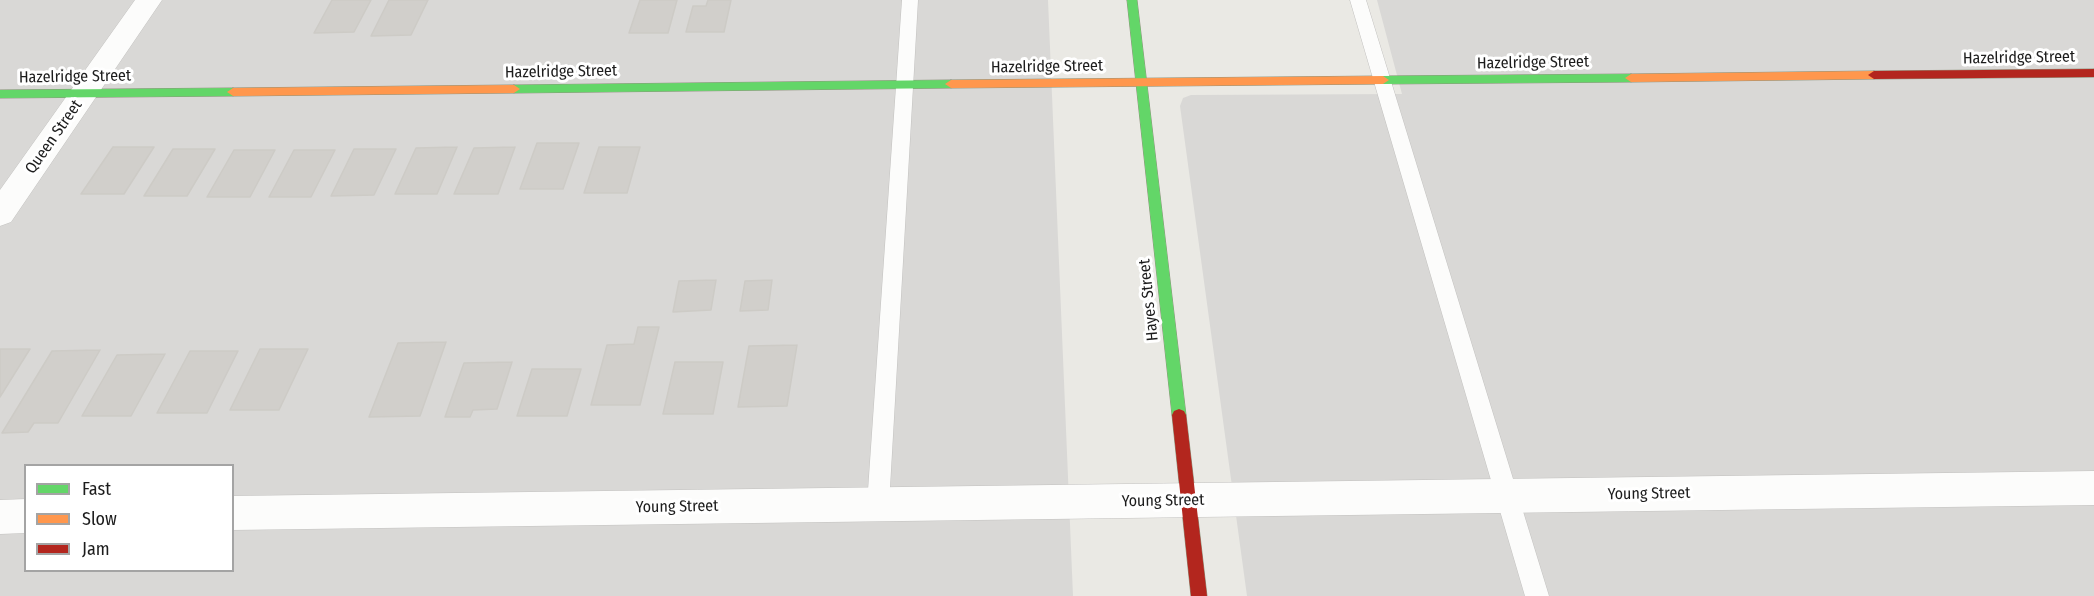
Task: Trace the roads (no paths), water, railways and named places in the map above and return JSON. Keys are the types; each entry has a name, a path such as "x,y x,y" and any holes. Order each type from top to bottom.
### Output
{"street":[{"name":"Queen Street","path":"0,214 149,0"},
{"name":"Hayes Street","path":"1132,0 1198,596"},
{"name":"Hazelridge Street","path":"0,94 2094,74"},
{"name":"Young Street","path":"234,513 2094,488"},
{"path":"0,517 24,516"}],"lane":[{"path":"878,505 910,0"},
{"path":"1358,0 1537,596"}]}
